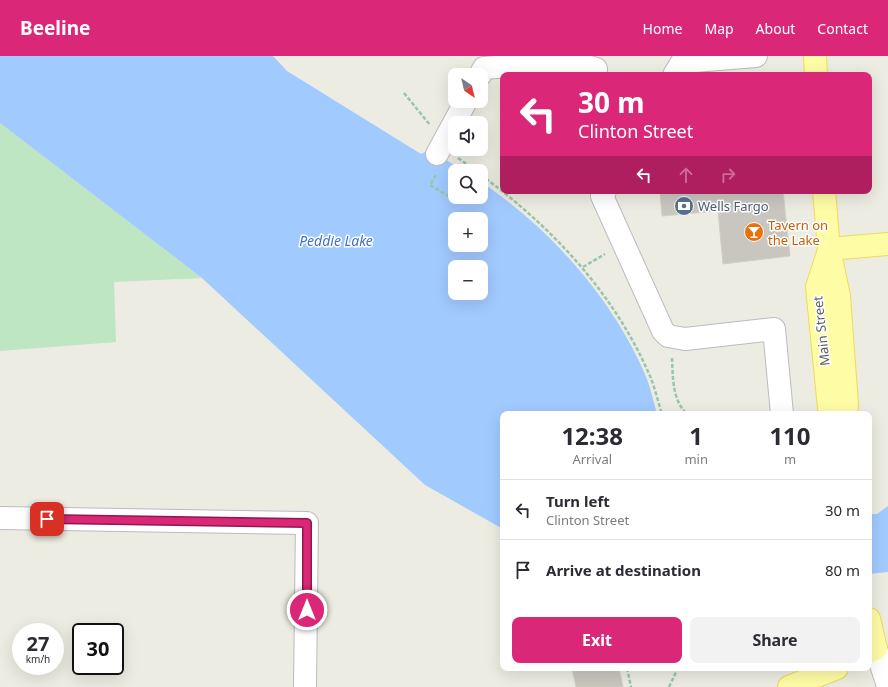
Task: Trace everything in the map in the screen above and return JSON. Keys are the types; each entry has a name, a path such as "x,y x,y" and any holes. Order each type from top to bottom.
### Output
{"main road":[{"path":"815,56 816,72"},
{"name":"Main Street","path":"824,194 829,248 839,296 846,411"},
{"path":"829,248 888,244"},
{"name":"Main Street","path":"829,248 817,286 830,411"},
{"path":"789,687 830,671"}],"street":[{"path":"676,72 682,62 756,56"},
{"path":"484,68 570,62 596,69"},
{"path":"437,163 463,108"},
{"path":"603,194 602,196 625,249 663,331 668,336 685,339 774,329 782,411"},
{"path":"0,518 307,523 305,687"},
{"path":"872,650 888,686"}],"path":[{"path":"437,163 430,185 448,196"},
{"path":"488,180 500,189"},
{"path":"506,194 555,238 596,283 634,345 650,377 661,411"},
{"path":"628,671 631,687"},
{"path":"669,687 677,671"}],"green space":[{"path":"0,123 202,278 114,282 116,342 0,351"}],"water":[{"name":"Peddie Lake","path":"0,56 273,56 287,71 421,154 429,150 453,164 448,164 448,204 488,204 488,187 507,201 556,244 599,295 634,350 647,379 656,411 500,411 500,527 425,485 202,278 0,123"},
{"path":"888,506 888,572 872,574 872,514 877,514"}],"building":[{"name":"Tavern on the Lake","path":"660,194 783,194 790,256 723,264 718,211 662,216"},
{"path":"573,671 620,671 623,687 576,687"}],"place":[{"name":"Wells Fargo","path":"684,206"},
{"name":"Tavern on the Lake","path":"754,232"}],"route":[{"path":"47,519 307,523 307,610"}]}
